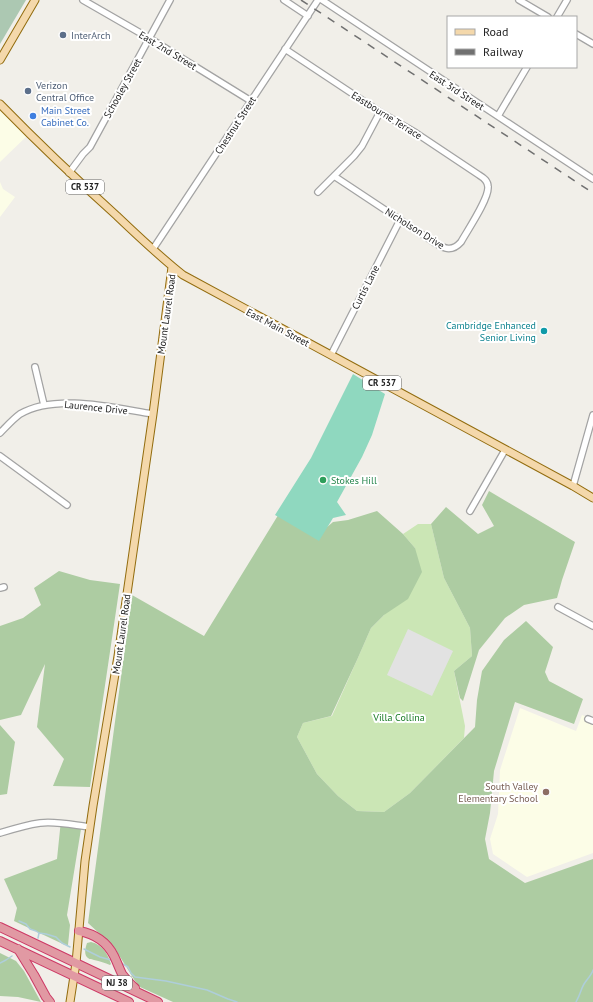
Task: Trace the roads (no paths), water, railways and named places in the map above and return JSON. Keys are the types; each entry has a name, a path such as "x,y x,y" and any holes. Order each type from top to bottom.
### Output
{"highway":[{"name":"NJ 38","path":"0,927 158,1002"},
{"path":"79,931 96,937 105,943 123,975 140,993"},
{"name":"NJ 38","path":"0,940 129,1002"},
{"path":"18,949 50,1002"}],"main road":[{"path":"0,60 36,0"},
{"name":"East Main Street","path":"0,104 69,173 172,267 183,275 593,498"},
{"name":"Mount Laurel Road","path":"70,1002 76,963 85,862 118,656 153,414 172,267"}],"street":[{"name":"East 2nd Street","path":"84,0 251,101"},
{"name":"Schooley Street","path":"69,173 90,147 170,0"},
{"path":"284,0 308,16"},
{"name":"Chestnut Street","path":"153,249 318,0"},
{"name":"East 3rd Street","path":"322,0 593,179"},
{"path":"519,0 546,16"},
{"path":"558,16 567,0"},
{"path":"577,35 593,44"},
{"name":"Eastbourne Terrace","path":"285,49 380,112 416,133 473,170 487,183"},
{"path":"498,116 526,68"},
{"path":"318,192 362,146 380,112"},
{"name":"Nicholson Drive","path":"334,176 440,246 448,248 455,247 460,242 485,199 488,191 487,183"},
{"name":"Curtis Lane","path":"331,355 400,220"},
{"path":"35,367 44,405"},
{"name":"Laurence Drive","path":"0,433 19,415 34,408 52,404 72,403 93,405 153,414"},
{"path":"572,486 593,415"},
{"path":"470,511 505,450"},
{"path":"0,456 67,505"},
{"path":"558,607 593,626"},
{"path":"0,833 41,823 59,823 90,827"}],"waterway":[{"path":"19,921 26,924 30,929 39,933 56,937 62,943 70,947"},
{"path":"38,938 39,933"},
{"path":"84,949 100,957 111,960"},
{"path":"0,963 12,956"},
{"path":"121,963 128,967 135,977 166,981 207,990 237,1002"},
{"path":"576,1002 585,982 592,974 593,970"}],"railway":[{"path":"301,0 593,193"}],"place":[{"name":"InterArch","path":"63,35"},
{"name":"Verizon Central Office","path":"28,91"},
{"name":"Main Street Cabinet Co.","path":"33,116"},
{"name":"Cambridge Enhanced Senior Living","path":"544,331"},
{"name":"Stokes Hill","path":"323,480"},
{"name":"South Valley Elementary School","path":"546,792"}],"park label":[{"name":"Villa Collina","path":"399,717"}]}
